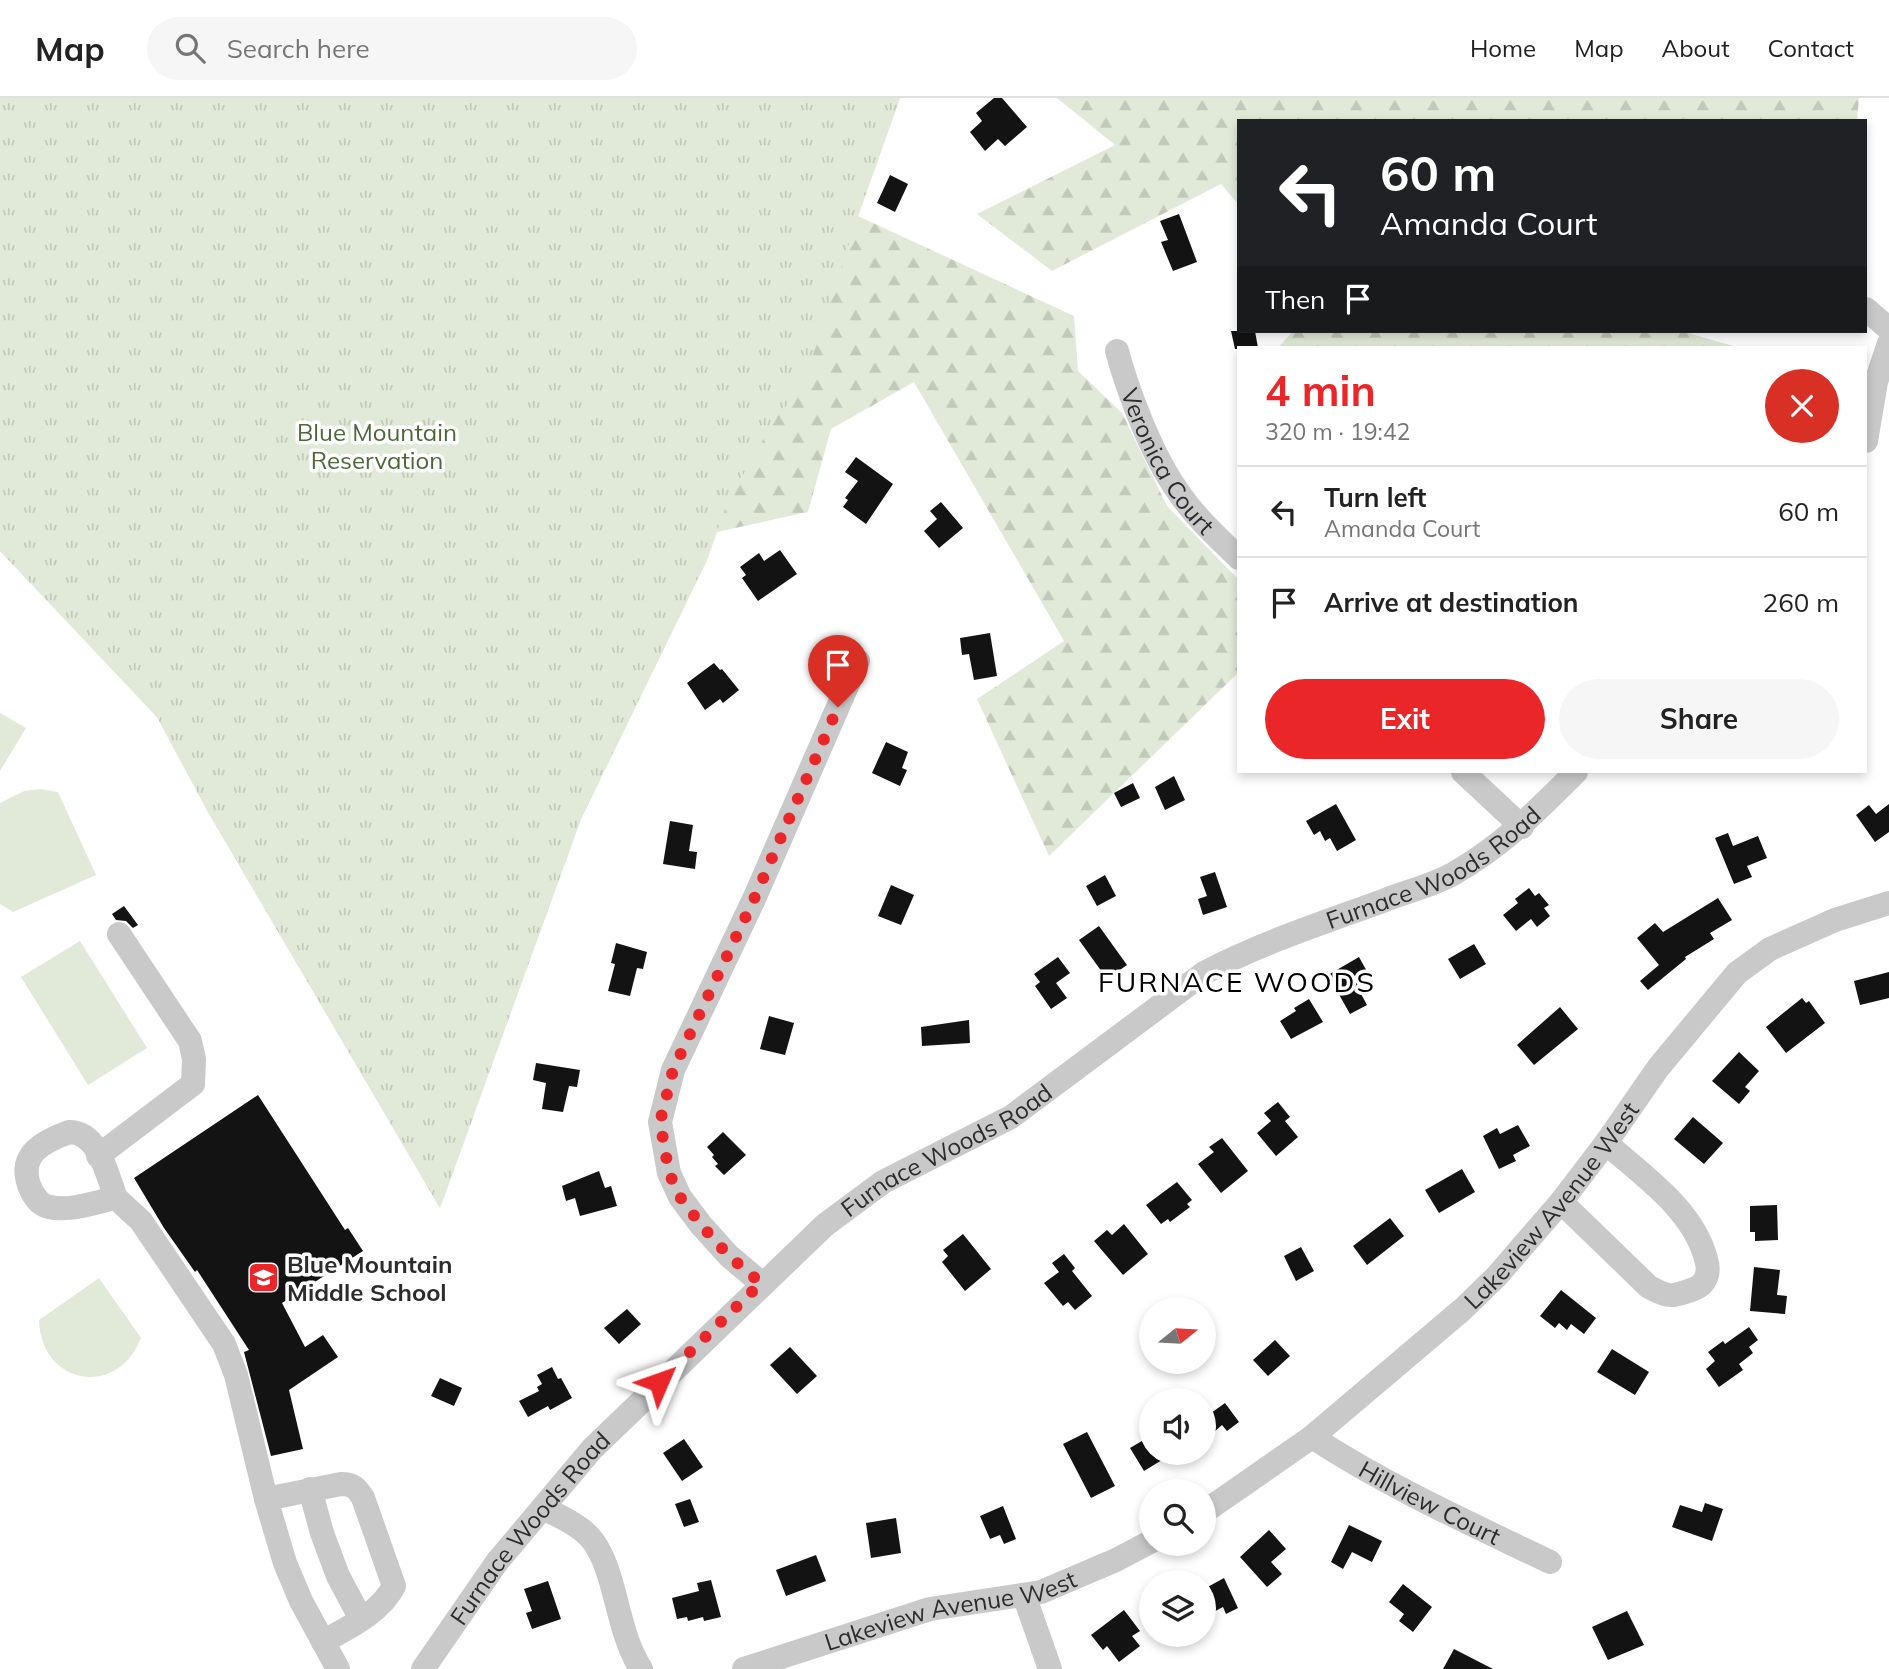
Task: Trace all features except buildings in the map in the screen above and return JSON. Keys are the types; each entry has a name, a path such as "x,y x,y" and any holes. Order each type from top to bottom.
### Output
{"street":[{"path":"1867,310 1889,328"},
{"path":"1867,435 1876,382 1889,343"},
{"name":"Veronica Court","path":"1117,351 1123,372 1164,470 1204,525 1237,556"},
{"path":"761,1283 729,1256 680,1197 669,1173 660,1122 673,1070 754,899 858,661"},
{"path":"1465,773 1522,827"},
{"name":"Furnace Woods Road","path":"423,1669 497,1562 592,1449 761,1283 825,1225 883,1182 1011,1116 1204,973 1277,940 1450,875 1482,856 1522,827 1575,773"},
{"name":"Lakeview Avenue West","path":"1216,1504 1312,1437 1463,1309 1496,1277 1561,1202 1658,1068 1737,973 1770,949 1835,920 1889,903"},
{"path":"98,1156 193,1084 194,1059 190,1041 119,934"},
{"path":"116,1198 62,1208 43,1205 32,1193 26,1178 27,1163 44,1141 69,1132 87,1136 116,1198 142,1221 223,1344 236,1375 266,1499 285,1563 301,1601 338,1669"},
{"path":"1561,1202 1649,1287 1664,1296 1675,1296 1701,1287 1708,1275 1708,1264 1695,1230 1663,1194 1606,1143"},
{"name":"Hillview Court","path":"1312,1437 1349,1461 1550,1562"},
{"path":"266,1499 310,1489 350,1484 358,1489 363,1498 394,1586 387,1600 323,1642"},
{"path":"310,1489 338,1576 361,1619"},
{"path":"543,1508 564,1518 592,1539 609,1578 622,1629 641,1669"},
{"name":"Lakeview Avenue West","path":"744,1669 930,1609 1041,1592 1139,1548"},
{"path":"1024,1595 1050,1669"}],"green space":[{"name":"Blue Mountain Reservation","path":"0,98 900,98 858,216 1074,316 1078,371 1122,413 1167,506 1237,578 1237,674 1049,856 977,699 1064,641 914,382 831,429 808,512 717,532 707,560 581,819 440,1208 208,812 157,717 0,551"},
{"name":"Blue Mountain Reservation","path":"0,98 900,98 808,370 790,402 775,419 727,503 707,560 581,819 440,1208 208,812 157,717 0,551"},
{"path":"1057,98 1859,98 1857,119 1237,119 1237,203 1221,184 1052,271 977,214 1115,145"},
{"path":"1291,333 1691,333 1733,346 1280,346"},
{"path":"0,713 26,728 0,771"},
{"path":"41,789 58,792 96,875 13,912 0,904 0,803 24,791"},
{"path":"80,941 147,1048 88,1085 21,977"},
{"path":"99,1278 141,1338 130,1357 115,1370 99,1376 82,1376 66,1370 52,1359 43,1342 39,1320"}],"place":[{"name":"Blue Mountain Middle School","path":"264,1278"}],"district":[{"name":"FURNACE WOODS","path":"1237,981"}],"route":[{"path":"659,1382 761,1283 729,1256 680,1197 669,1173 660,1122 673,1070 754,899 838,707"}]}
